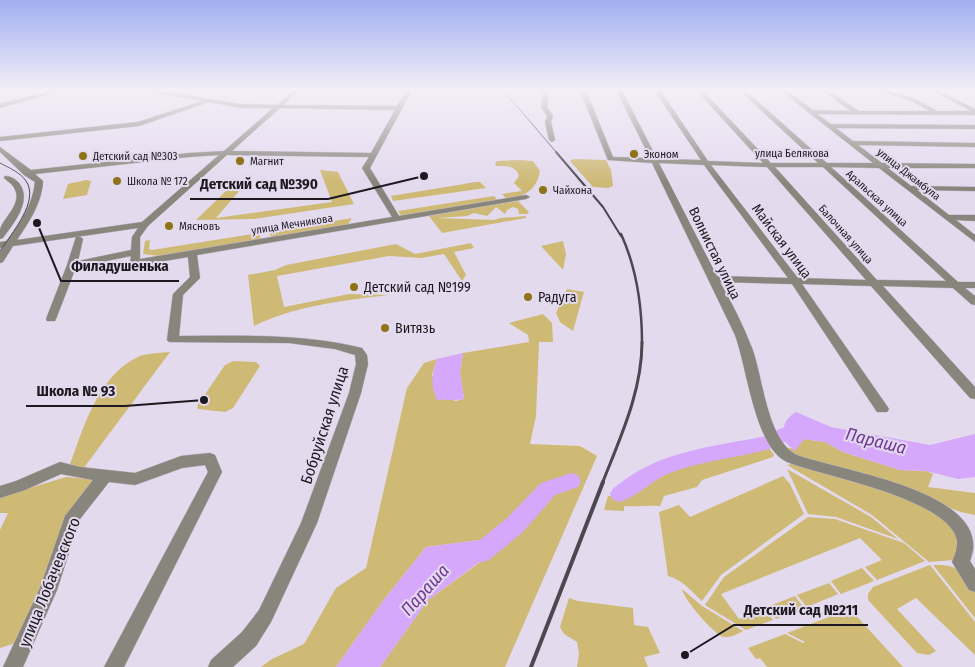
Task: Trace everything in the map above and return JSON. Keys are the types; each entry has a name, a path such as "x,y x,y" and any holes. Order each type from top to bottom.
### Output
{"street":[{"path":"2,139 139,124 148,121"},
{"path":"72,266 136,252 136,237 145,224 228,153 262,121"},
{"path":"392,121 366,168 397,219"},
{"path":"548,121 552,140"},
{"name":"улица Белякова","path":"595,121 610,159 769,165 878,164 975,166"},
{"name":"Волнистая улица","path":"635,121 746,348 770,434 776,447 783,454 907,494 930,503 946,513 957,522 964,535 966,548 961,562 975,584"},
{"name":"Майская улица","path":"678,121 706,163 795,281 882,409"},
{"name":"Балочная улица","path":"728,121 975,395"},
{"name":"Аральская улица","path":"776,121 975,302"},
{"name":"улица Джамбула","path":"824,121 975,239"},
{"path":"830,126 975,127"},
{"path":"852,143 975,145"},
{"path":"0,149 39,181 40,191 36,203 4,244 0,260"},
{"path":"27,173 180,156 228,153 374,155"},
{"path":"0,236 19,205 20,194 16,183 8,178"},
{"path":"908,188 975,189"},
{"name":"улица Мечникова","path":"136,252 135,263 526,198"},
{"path":"947,217 975,218"},
{"path":"4,244 145,224"},
{"path":"51,319 72,266 79,239"},
{"name":"Бобруйская улица","path":"192,254 195,278 178,294 173,340 274,338 345,347 358,351 361,355 362,364 355,393 309,523 266,616 249,638 218,667"},
{"path":"712,279 975,285"},
{"path":"0,492 20,486 60,468 80,474 135,479 181,462 210,459 215,472 114,667"},
{"name":"улица Лобачевского","path":"13,667 48,590 73,516 106,475"}],"shaded area":[{"path":"574,159 606,160 611,170 613,186 608,188 593,187 570,161"},
{"path":"497,161 533,161 540,171 536,183 529,191 507,199 502,194 522,191 514,183 519,176 518,172 507,166 496,166 495,163"},
{"path":"320,170 338,172 354,204 254,219 196,220 232,185 247,182 216,218 332,202"},
{"path":"86,180 91,181 87,195 63,199 68,184"},
{"path":"480,182 486,188 393,201 391,196"},
{"path":"494,196 498,201 402,217 398,211"},
{"path":"518,201 529,212 527,214 519,214 518,209 513,207 507,210 505,214 496,207 487,216 474,213 467,216 437,218 494,220 526,216 526,218 442,233 429,216"},
{"path":"352,218 347,226 271,238 270,232"},
{"path":"259,233 261,240 159,256 143,254 145,241 150,240 149,249 152,250"},
{"path":"563,241 566,254 563,270 541,246"},
{"path":"471,243 474,248 454,252 466,275 462,281 444,254 421,258 389,256 277,276 284,307 349,294 389,295 303,309 286,313 254,326 248,275 275,270 286,265 396,244 415,254"},
{"path":"567,289 584,292 573,331 560,322 556,313"},
{"path":"543,314 552,323 553,342 539,342 536,416 530,444 580,446 597,456 505,667 380,667 428,600 494,552 479,540 426,547 383,601 336,667 261,667 272,659 304,644 336,588 366,568 407,388 424,363 437,359 432,375 448,399 456,401 464,399 460,372 463,353 529,342 528,335 509,323"},
{"path":"170,352 83,469 70,464 87,419 111,378 139,356"},
{"path":"233,361 256,362 260,366 233,408 225,412 198,409 197,406 225,365"},
{"path":"803,439 825,442 843,452 900,470 926,471 933,474 928,487 975,493 975,515 961,512 783,449 791,448 795,450"},
{"path":"767,445 774,455 773,457 702,480 697,487 664,496 660,506 624,506 624,511 604,510 608,496 619,497 637,493 644,484 657,476 717,456"},
{"path":"791,464 851,479 929,505 961,538 954,560 929,562 872,515 787,465"},
{"path":"787,469 871,517 898,539 836,517 808,514"},
{"path":"783,476 790,484 804,514 721,575 702,601 682,583 668,576 659,512 679,505 690,517"},
{"path":"66,477 100,480 70,515 19,642 0,648 0,530 8,513 0,513 0,497"},
{"path":"808,517 835,519 904,543 925,561 877,580 865,567 882,560 860,538 721,594 739,619 765,609 773,620 746,630 705,605 724,577"},
{"path":"930,565 975,622 975,655 916,598 897,609 936,651 929,655 917,653 868,600 868,594 873,587"},
{"path":"933,565 957,569 975,588 975,618"},
{"path":"862,568 874,581 841,594 831,581"},
{"path":"829,583 838,594 807,607 797,595"},
{"path":"682,589 702,606 743,631 729,637 720,635 693,608"},
{"path":"795,596 804,608 776,619 767,607"},
{"path":"569,598 578,601 633,608 634,625 648,627 660,653 644,657 648,667 577,667 579,653 577,642 564,634 560,627"},
{"path":"850,609 903,667 767,667 760,658 756,659 748,648 785,634 803,643 805,642 787,633"}],"water":[{"path":"463,353 460,372 464,399 437,400 432,379 437,359"},
{"path":"796,412 831,427 930,445 975,434 975,477 958,479 926,471 900,470 843,452 825,442 804,439 795,451 784,441 784,432 786,421"},
{"path":"479,540 494,551 428,600 380,667 336,667 383,601 426,547"}],"waterway":[{"name":"Параша","path":"780,437 802,426"},
{"name":"Параша","path":"620,494 647,474 664,467 693,458 766,443"},
{"name":"Параша","path":"472,555 481,553 515,525 548,489 571,481"}],"tram line":[{"path":"0,163 21,175 29,189 27,207 17,227 0,251"}],"railway":[{"path":"530,121 557,153"},
{"path":"556,152 603,207 621,236"},
{"path":"621,234 631,260 638,287 642,342"},
{"path":"602,484 623,432 634,397 641,361 642,342"},
{"path":"531,667 603,482"}],"place":[{"name":"Эконом","path":"634,154"},
{"name":"Детский сад №303","path":"83,156"},
{"name":"Магнит","path":"240,161"},
{"name":"Детский сад №390","path":"424,176"},
{"name":"Школа № 172","path":"117,181"},
{"name":"Чайхона","path":"543,190"},
{"name":"Филадушенька","path":"37,223"},
{"name":"Мясновъ","path":"169,226"},
{"name":"Детский сад №199","path":"354,287"},
{"name":"Радуга","path":"528,297"},
{"name":"Витязь","path":"385,328"},
{"name":"Школа № 93","path":"204,400"},
{"name":"Детский сад №211","path":"685,655"}]}
